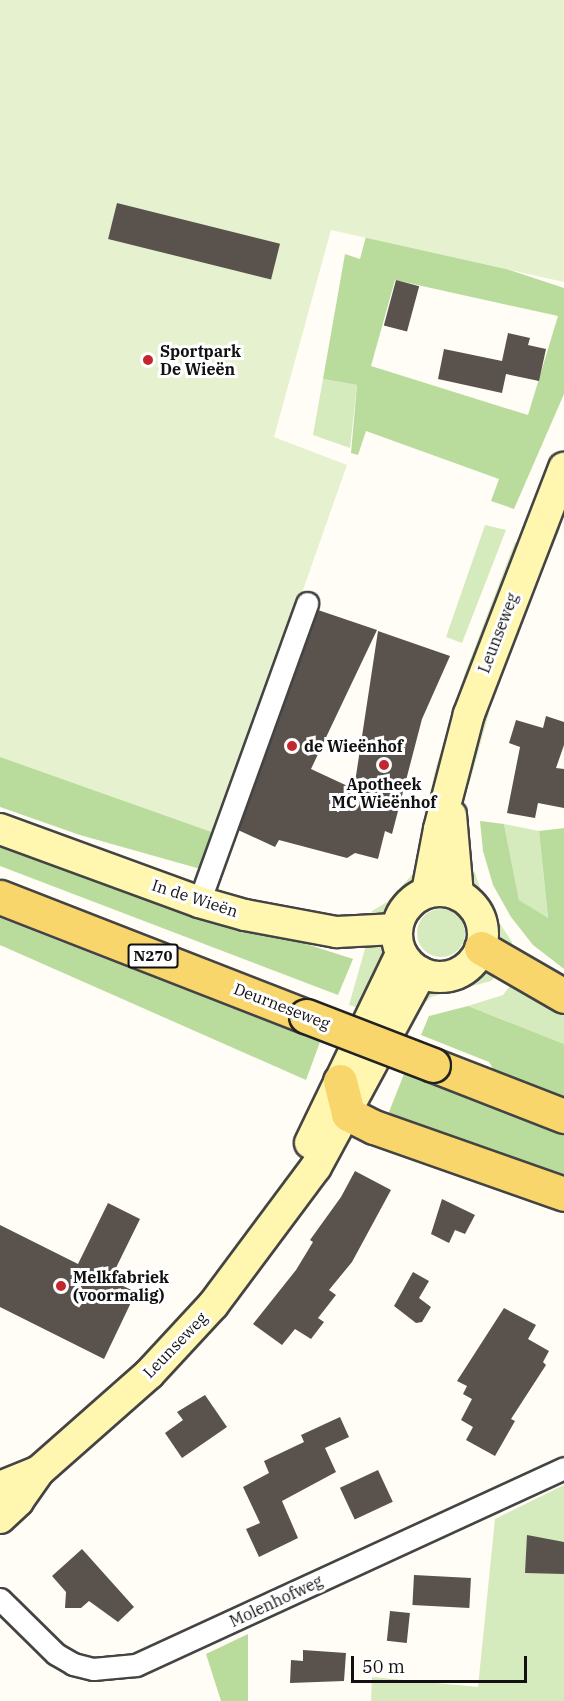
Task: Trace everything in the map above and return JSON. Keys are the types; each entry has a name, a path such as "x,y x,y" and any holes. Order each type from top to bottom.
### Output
{"main road":[{"name":"Leunseweg","path":"427,892 439,829 448,803 469,714 484,668 564,468"},
{"name":"Leunseweg","path":"448,803 455,832 458,895"},
{"name":"In de Wieën","path":"0,829 199,902 337,932 406,952"},
{"path":"427,892 458,895 480,917 481,948 471,965 454,975 438,978 406,952 409,904 427,892"},
{"name":"Deurneseweg","path":"0,897 564,1116"},
{"path":"481,948 564,996"},
{"name":"Leunseweg","path":"289,1200 300,1164 406,952"},
{"name":"Leunseweg","path":"0,1518 18,1501 39,1471 149,1374 213,1305 289,1200 316,1167 348,1114 393,1020 406,952"},
{"path":"340,1081 348,1114 374,1127 564,1194"},
{"name":"Leunseweg","path":"0,1487 39,1471"}],"street":[{"path":"199,902 307,603"},
{"name":"Molenhofweg","path":"0,1599 56,1654 73,1664 93,1669 136,1665 564,1468"}],"green space":[{"name":"Sportpark De Wieën","path":"0,0 564,0 564,282 331,230 274,437 347,465 217,834 0,757"},
{"path":"368,229 413,238 564,288 564,394 514,509 491,501 499,479 366,431 358,455 351,453 357,385 323,379 345,254 360,259","holes":["395,280 558,316 528,415 371,366"]},
{"path":"323,379 357,385 350,448 313,435"},
{"path":"485,525 506,530 462,643 446,637"},
{"path":"553,525 560,528 507,653 500,650"},
{"path":"515,542 519,545 473,661 433,798 430,794 436,767 465,673"},
{"path":"483,711 489,713 469,785 465,783"},
{"path":"0,752 215,832 204,870 80,835 0,807"},
{"path":"480,821 504,824 519,900 548,918 539,831 564,828 564,969 533,945 511,917 493,885 483,851"},
{"path":"504,824 539,831 548,919 519,900"},
{"path":"0,837 213,914 353,959 338,995 0,866"},
{"path":"423,863 418,881 386,914 370,922 372,911 387,902"},
{"path":"466,865 475,873 484,899 512,942 508,952 494,931 488,911 464,876"},
{"path":"436,909 446,909 458,916 465,928 465,938 458,950 446,957 436,957 421,946 417,938 417,928 428,913"},
{"path":"0,918 320,1042 306,1080 0,945"},
{"path":"367,942 384,945 385,951 384,963 362,1009 349,1005"},
{"path":"487,962 501,970 491,981 431,997 415,1013 426,993 465,982"},
{"path":"516,978 564,1012 564,1044 468,1006 503,995"},
{"path":"468,1006 564,1044 564,1099 495,1072 489,1062 421,1035 429,1016"},
{"path":"404,1074 564,1135 564,1180 387,1117"},
{"path":"564,1485 564,1701 371,1701 372,1677 478,1687 495,1519"},
{"path":"248,1634 248,1701 221,1701 206,1654"}],"building":[{"path":"117,203 280,244 271,280 108,239"},
{"path":"396,280 419,286 407,332 384,325"},
{"path":"508,333 530,338 528,345 546,349 539,381 506,374 502,393 438,379 444,349 502,361"},
{"name":"de Wieënhof","path":"318,610 377,630 311,769 354,789 378,631 450,656 422,719 392,834 385,831 378,859 355,853 347,858 279,840 275,847 238,830"},
{"path":"546,716 564,722 564,745 556,768 564,769 564,808 538,803 535,818 507,813 520,747 509,743 516,720 543,728"},
{"path":"355,1171 391,1190 352,1262 329,1290 336,1295 318,1318 324,1322 311,1339 295,1329 282,1345 253,1324 296,1270 313,1242 310,1240 341,1197"},
{"path":"442,1199 475,1215 465,1234 455,1230 449,1243 431,1234"},
{"name":"Melkfabriek (voormalig)","path":"108,1203 140,1219 110,1280 136,1292 104,1359 0,1307 0,1225 78,1264"},
{"path":"413,1272 429,1281 419,1298 431,1307 422,1322 416,1323 394,1306"},
{"path":"504,1308 536,1325 528,1339 549,1351 543,1362 546,1365 511,1419 515,1421 495,1456 466,1440 473,1427 461,1420 472,1399 463,1394 467,1386 457,1381"},
{"path":"205,1395 227,1427 182,1458 165,1433 183,1420 177,1412"},
{"path":"340,1417 349,1437 325,1448 336,1472 282,1501 298,1538 259,1557 246,1529 260,1523 243,1487 269,1473 264,1461 304,1442 301,1435"},
{"path":"378,1470 393,1502 355,1519 340,1488"},
{"path":"527,1535 564,1542 564,1574 525,1573"},
{"path":"82,1549 134,1607 118,1622 89,1601 81,1608 65,1608 66,1592 52,1576"},
{"path":"414,1575 471,1578 469,1608 412,1605"},
{"path":"390,1611 410,1613 407,1643 387,1641"},
{"path":"303,1650 346,1653 344,1681 290,1683 291,1660 303,1661"}],"place":[{"name":"Sportpark De Wieën","path":"148,360"},
{"name":"de Wieënhof","path":"292,746"},
{"name":"Apotheek MC Wieënhof","path":"384,765"},
{"name":"Melkfabriek (voormalig)","path":"61,1286"}]}
